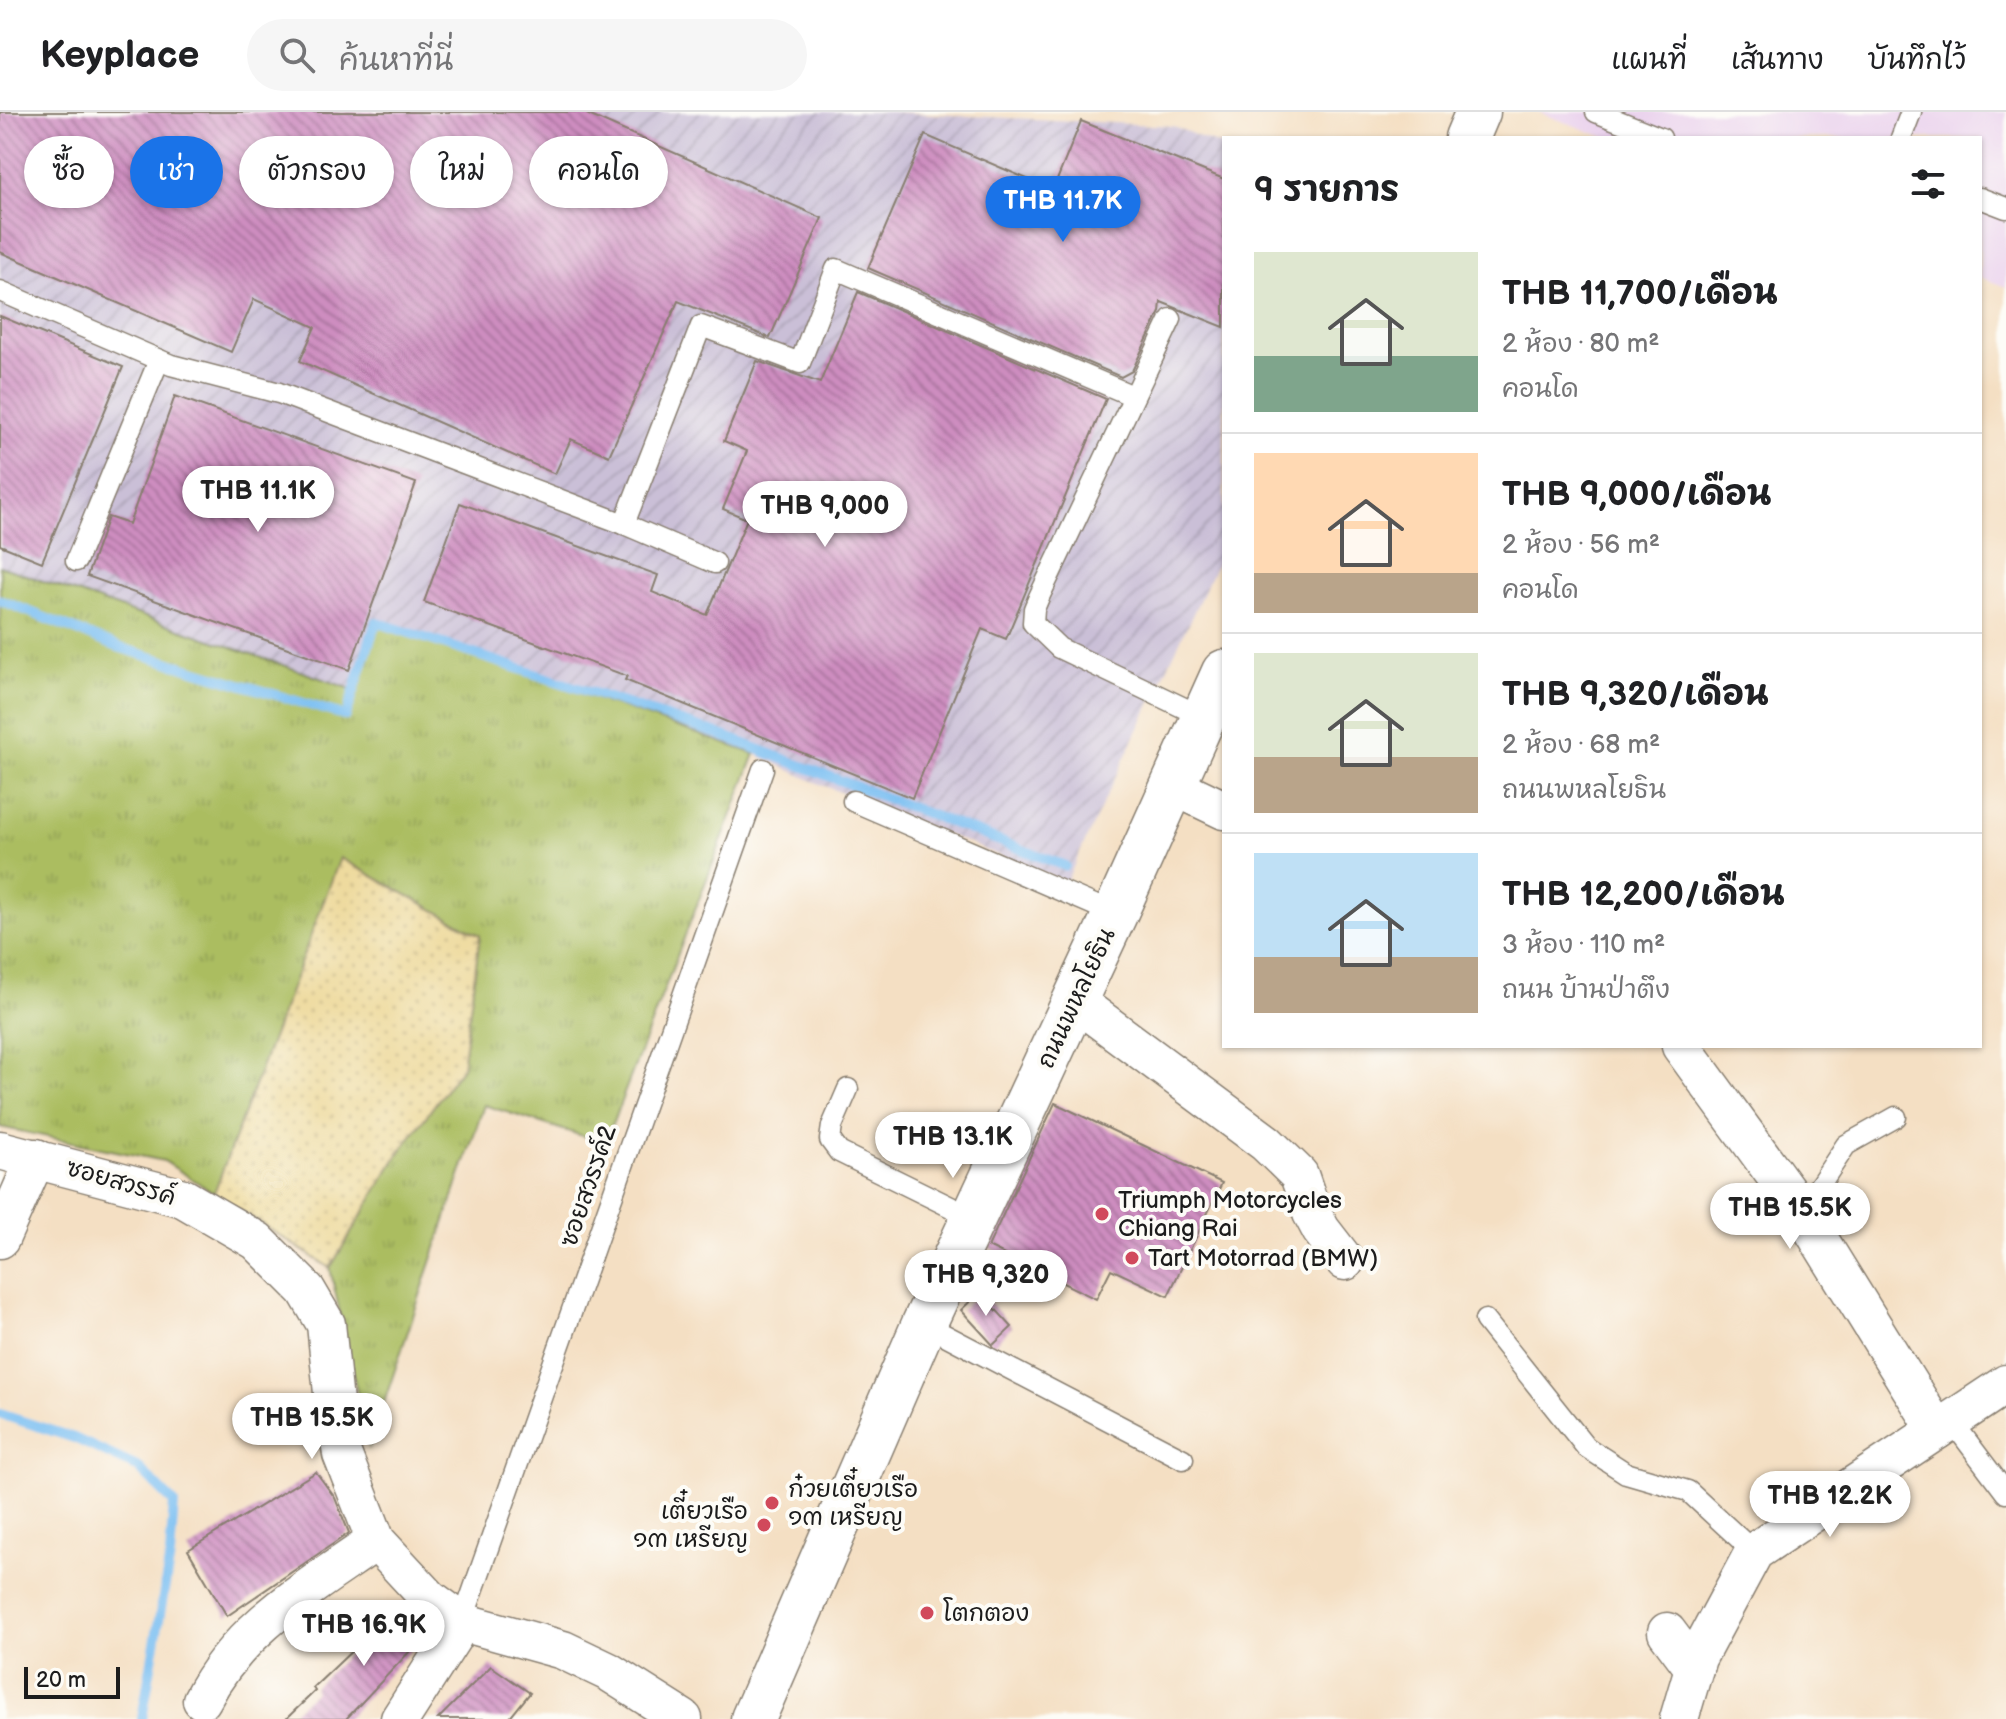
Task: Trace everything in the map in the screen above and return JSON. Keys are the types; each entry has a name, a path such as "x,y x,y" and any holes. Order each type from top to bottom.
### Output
{"main road":[{"path":"1468,136 1478,112"},
{"name":"ถนนพหลโยธิน","path":"753,1719 924,1324 1172,785 1214,722 1222,682"}],"street":[{"path":"1172,785 1222,809"},
{"path":"1075,1001 1289,1163 1299,1175 1321,1230 1345,1261"},
{"path":"1682,1048 1802,1212 1944,1425"},
{"name":"ซอยสวรรค์","path":"0,1150 183,1198 257,1241 306,1290 326,1324 342,1454 376,1541 429,1598 462,1622 563,1650 609,1672 683,1719"},
{"path":"0,1239 36,1158"},
{"path":"1679,1719 1694,1668 1754,1552 2006,1384"},
{"path":"202,1700 215,1674 248,1635 271,1615 376,1541"},
{"path":"400,1719 462,1622"},
{"path":"1667,1632 1694,1668"}],"lane":[{"path":"1596,112 1656,136"},
{"path":"1902,136 1911,112"},
{"path":"1982,199 2006,208"},
{"path":"624,524 701,326 800,363 836,269 1133,396"},
{"path":"0,291 159,360 279,393 624,524 715,563"},
{"path":"1171,319 1039,597 1033,623 1059,648 1214,722"},
{"path":"76,561 159,360"},
{"name":"ซอยสวรรค์2","path":"462,1622 763,769"},
{"path":"853,801 1115,914"},
{"path":"848,1089 832,1126 830,1140 839,1152 973,1218"},
{"path":"1802,1212 1846,1145 1896,1117"},
{"path":"1485,1320 1586,1447 1626,1473 1688,1491 1754,1552"},
{"path":"924,1324 1183,1459"},
{"path":"1944,1425 2006,1493"}],"shaded area":[{"path":"0,112 891,112 1173,126 1222,146 1222,552 1066,882 815,782 755,754 377,623 354,690 0,566"},
{"path":"1538,112 2006,112 2006,287 1982,278 1982,136 1602,136"}],"green space":[{"path":"0,566 354,690 376,622 755,754 605,1143 484,1105 369,1447 330,1268 397,1156 462,1067 480,935 340,859 214,1193 164,1161 0,1127"}],"sand":[{"path":"340,858 480,935 462,1067 397,1156 330,1268 214,1193"}],"building":[{"path":"0,112 582,112 636,136 529,136 529,208 668,208 668,150 822,218 770,338 678,301 609,456 571,439 555,474 300,361 315,327 254,299 231,352 0,252"},
{"path":"1081,121 1222,178 1222,326 1161,302 1160,312 1132,371 1121,377 868,268 925,135 1053,190"},
{"path":"858,292 1106,399 1006,639 982,629 912,798 625,680 627,676 424,602 460,503 658,575 652,592 707,615 747,519 723,509 747,451 724,441 757,361 820,383"},
{"path":"0,316 123,367 42,562 0,545"},
{"path":"175,396 416,483 349,670 87,576 108,517 129,524"},
{"name":"Triumph Motorcycles Chiang Rai","path":"1055,1103 1222,1183 1168,1296 1111,1269 1096,1299 988,1247"},
{"path":"980,1292 1012,1327 993,1345 961,1310"},
{"path":"316,1472 335,1498 349,1533 227,1616 188,1550"},
{"path":"403,1602 429,1631 346,1719 286,1719 315,1691 313,1688"},
{"path":"491,1666 530,1693 509,1719 438,1719"}],"waterway":[{"path":"0,600 118,647 346,716 376,622 718,734 1065,866"},
{"path":"0,1414 74,1438 139,1468 174,1503 170,1556 142,1719"}],"place":[{"name":"Triumph Motorcycles Chiang Rai","path":"1102,1214"},
{"name":"Tart Motorrad (BMW)","path":"1132,1258"},
{"name":"ก๋วยเตี๋ยวเรือ ๑๓ เหรียญ","path":"772,1503"},
{"name":"เตี๋ยวเรือ ๑๓ เหรียญ","path":"764,1525"},
{"name":"โตกตอง","path":"927,1613"}]}
